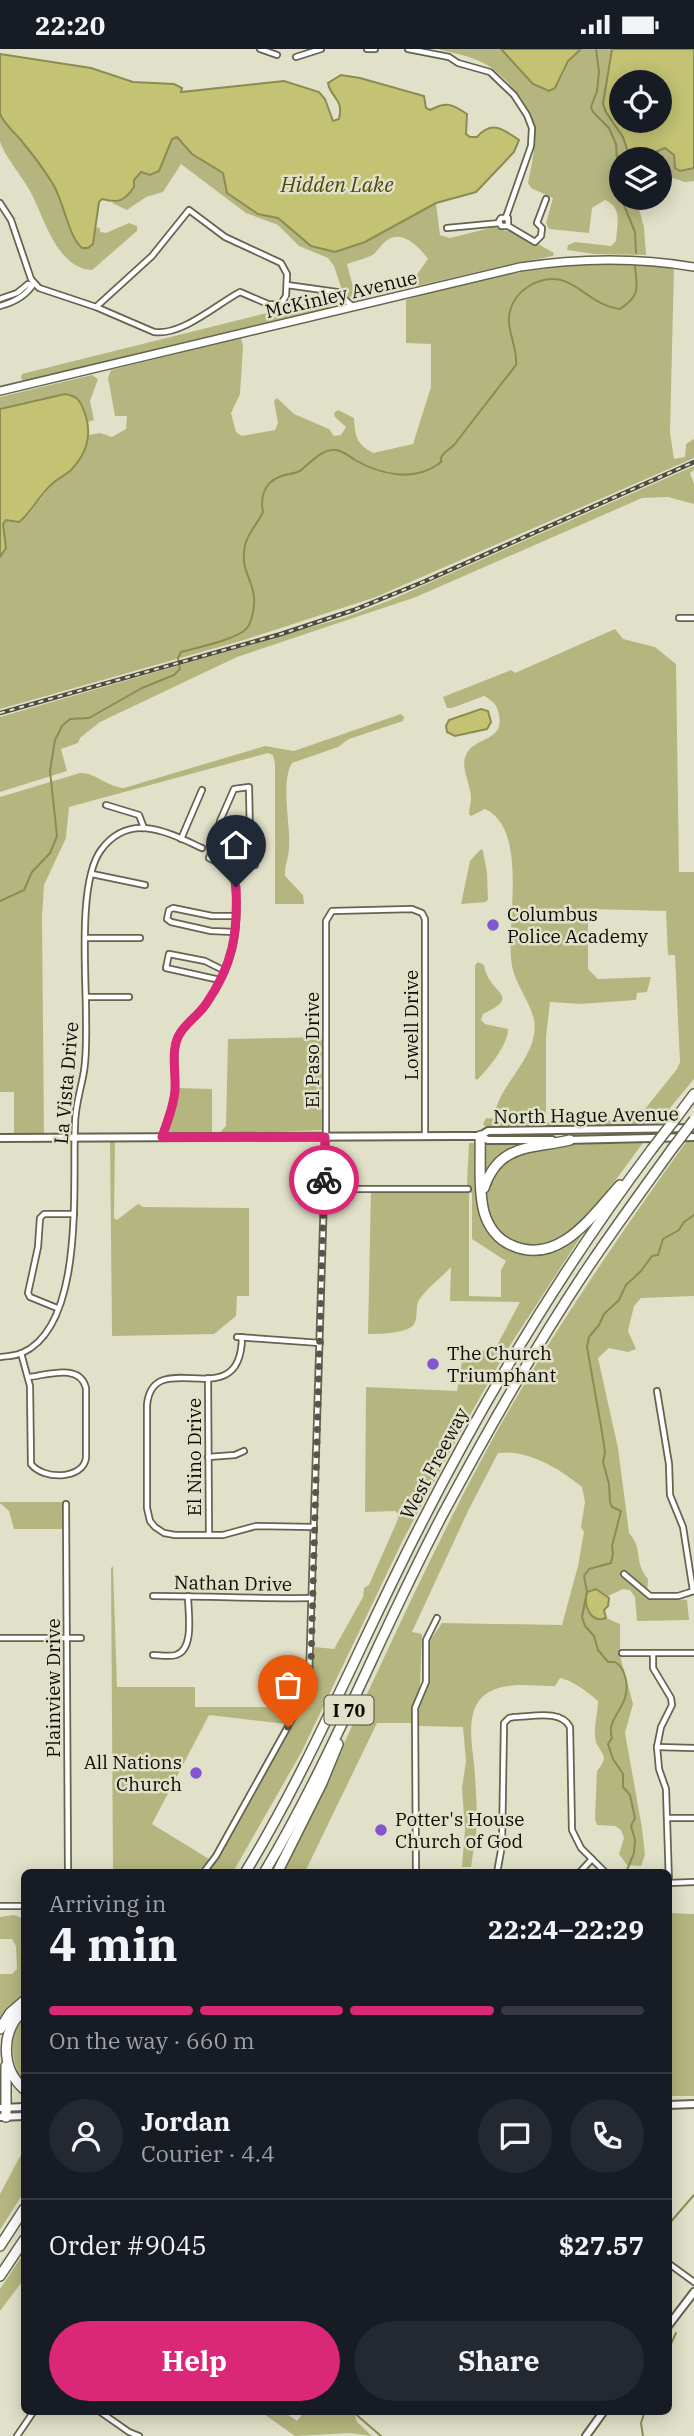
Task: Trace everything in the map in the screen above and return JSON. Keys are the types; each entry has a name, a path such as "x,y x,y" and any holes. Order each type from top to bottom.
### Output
{"highway":[{"name":"West Freeway","path":"246,1869 308,1758 415,1536 458,1454 543,1308 639,1167 694,1094"},
{"name":"West Freeway","path":"266,1869 304,1800 433,1534 504,1403 589,1266 694,1120"},
{"path":"480,1136 482,1197 487,1221 498,1237 524,1250 546,1250 566,1240 639,1167"},
{"path":"482,1197 489,1174 506,1156 532,1146 570,1140"},
{"path":"279,1869 322,1783 361,1685"},
{"path":"0,2029 10,2013 21,2004"},
{"path":"3,2112 10,2029 21,2014"},
{"path":"6,2053 12,2075 21,2086"},
{"path":"0,2246 21,2214"},
{"path":"0,2276 21,2244"}],"main road":[{"name":"McKinley Avenue","path":"0,391 520,267 571,260 622,258 694,267"},
{"name":"North Hague Avenue","path":"480,1136 488,1131 694,1128"},
{"name":"North Hague Avenue","path":"0,1137 480,1136 488,1140 694,1137"},
{"path":"672,2105 694,2104"},
{"path":"3,2112 21,2108"},
{"path":"3,2112 21,2115"},
{"path":"672,2321 694,2292"},
{"path":"586,2436 601,2415"}],"street":[{"path":"260,49 277,55"},
{"path":"296,57 321,49"},
{"path":"367,49 375,49"},
{"path":"408,49 449,57 458,63 490,72 514,95 527,115 532,128 531,146 506,217 508,226"},
{"path":"447,228 500,223 535,242 542,232 537,223 546,199"},
{"path":"0,203 11,220 33,284 41,290 96,307 159,333 194,320 240,292 268,304 280,305 286,296 288,274 281,263 225,237 189,210 152,256 96,307"},
{"path":"500,223 501,218 506,217"},
{"path":"0,299 33,284"},
{"path":"0,306 17,300 31,289 33,284"},
{"path":"287,285 337,292 353,307"},
{"path":"679,618 694,618"},
{"path":"217,837 250,837 249,787 234,789 220,821 209,858 233,871"},
{"path":"181,839 202,790"},
{"path":"106,804 139,815 144,828 161,830 202,848"},
{"name":"La Vista Drive","path":"21,1353 42,1337 57,1308 67,1277 74,1214 75,1115 84,1071 86,907 92,874 98,856 111,840 122,833 144,828"},
{"path":"233,871 241,865 255,865"},
{"path":"162,1137 175,1092 178,1036 205,1005 232,954 236,916 233,871"},
{"path":"92,874 145,885"},
{"path":"235,932 211,931 167,919 169,910 173,908 212,916 236,916"},
{"name":"El Paso Drive","path":"206,1869 216,1856 305,1695 311,1664 325,1137 326,921 329,913 335,910 412,909 422,913"},
{"name":"Lowell Drive","path":"422,913 425,919 425,1136"},
{"path":"86,938 140,938"},
{"path":"220,981 166,968 169,954 205,961 225,971"},
{"path":"86,997 129,997"},
{"path":"323,1189 468,1189"},
{"path":"57,1308 30,1297 28,1291 38,1247 41,1216 74,1214"},
{"path":"314,1528 256,1526 231,1534 209,1535 169,1534 155,1527 150,1521 148,1508 147,1405 155,1386 166,1379 222,1377 234,1371 241,1359 240,1337 320,1343"},
{"path":"1,1357 21,1353 29,1377 30,1455 34,1468 45,1474 71,1473 82,1469 86,1458 86,1388 83,1380 78,1374 70,1373 29,1377"},
{"name":"El Nino Drive","path":"208,1378 209,1535"},
{"path":"624,1574 650,1596 678,1596 694,1591 683,1527 670,1495 657,1391"},
{"path":"208,1457 235,1455 244,1451"},
{"name":"Plainview Drive","path":"66,1504 68,1869"},
{"name":"Nathan Drive","path":"153,1596 312,1598"},
{"path":"153,1655 176,1655 186,1647 188,1596"},
{"path":"416,1869 415,1708 426,1682 426,1640 437,1618"},
{"path":"0,1638 81,1638"},
{"path":"622,1653 694,1653"},
{"path":"653,1653 653,1668 673,1705 661,1727 657,1747 659,1769 666,1789 669,1869"},
{"path":"498,1869 502,1845 504,1723 514,1717 560,1716 567,1720 570,1727 572,1830 581,1848 602,1869"},
{"path":"657,1747 694,1748"},
{"path":"668,1818 694,1818"},
{"path":"583,1869 592,1860"},
{"path":"672,1883 694,1882"},
{"path":"0,1906 21,1906"},
{"path":"672,2266 694,2283"},
{"path":"17,2436 31,2415"},
{"path":"105,2415 139,2436"}],"green space":[{"path":"438,49 501,49 533,84 549,91 559,82 568,62 577,52 583,49 612,49 605,93 609,133 620,133 627,147 609,147 609,202 605,200 592,208 589,233 549,229 546,223 553,198 531,188 528,183 534,130 527,108 499,74 469,57"},
{"path":"0,114 53,184 73,235 82,248 93,244 95,227 106,233 129,223 137,226 137,231 92,270 70,261 53,240 31,193 2,146"},
{"path":"178,137 192,154 224,173 258,214 278,218 312,246 335,252 365,242 436,203 440,235 450,238 494,227 506,231 514,230 554,253 553,256 416,285 413,280 428,259 407,239 391,238 371,256 347,264 354,291 351,298 344,296 334,266 328,258 299,246 278,225 246,213 181,164 163,192 146,197 127,210 112,203 123,199 142,172 159,171 172,139"},
{"path":"672,153 680,171 694,168 694,181 685,182 672,178"},
{"path":"616,210 639,210 644,227 646,255 594,254 567,250 568,245 575,242 611,246 616,241"},
{"path":"622,262 674,267 670,432 674,459 685,457 686,444 694,439 694,458 376,597 244,640 0,709 0,557 6,548 3,524 6,520 29,514 51,485 69,472 83,455 89,435 100,433 112,437 126,429 127,416 115,416 108,378 111,370 241,338 243,346 240,394 231,413 236,432 242,436 275,430 278,423 274,401 277,398 294,414 329,429 334,436 341,435 346,427 334,413 338,410 354,418 358,439 373,453 413,444 431,387 431,344 406,343 406,300 512,273"},
{"path":"324,299 332,304 328,308 24,381 21,378 22,374"},
{"path":"92,375 98,379 90,401 94,420 88,422 78,400 65,394 0,409 0,397"},
{"path":"694,466 690,473 694,484 694,504 668,497 642,498 416,597 237,657 100,722 80,738 78,743 61,749 67,771 0,792 0,717 346,617"},
{"path":"615,629 623,639 655,647 676,664 679,872 694,872 694,1079 655,1126 488,1129 483,1124 486,1118 546,1122 637,1119 680,1062 675,955 668,955 666,911 588,909 588,969 598,979 651,977 647,992 637,993 636,1000 580,1004 550,1002 546,1037 546,1115 495,1112 503,1092 527,1055 535,1026 531,1009 512,966 513,880 507,837 499,820 485,809 471,816 469,814 471,793 464,760 470,749 494,734 500,721 496,706 484,696 452,708 447,708 443,697 511,670 515,673"},
{"path":"401,714 403,721 349,739 338,747 292,763 287,782 289,852 285,876 303,895 304,904 275,904 273,755 268,753 69,807 66,838 44,885 44,1134 14,1135 14,1092 0,1092 0,797 80,773 124,788 265,746 294,751"},
{"path":"481,849 487,873 488,899 486,902 461,904 470,861"},
{"path":"478,962 484,965 487,975 502,998 495,1008 483,1014 481,1020 485,1024 508,1029 501,1049 477,1080 475,965"},
{"path":"323,1037 322,1130 223,1134 221,1131 226,1126 228,1039"},
{"path":"177,1088 212,1089 212,1134 170,1133 166,1130"},
{"path":"110,1139 115,1139 114,1218 117,1220 138,1204 143,1207 249,1208 249,1296 237,1296 236,1316 214,1334 112,1336"},
{"path":"694,1141 694,1296 641,1298 634,1306 628,1331 636,1349 628,1352 609,1348 598,1358 618,1448 629,1533 634,1539 643,1573 648,1579 647,1596 687,1600 689,1620 637,1621 635,1597 630,1590 623,1589 608,1596 597,1589 587,1601 587,1611 597,1619 606,1618 620,1624 620,1656 633,1704 625,1733 642,1828 645,1855 641,1866 627,1865 619,1854 624,1838 621,1830 615,1826 597,1825 595,1819 597,1771 604,1760 595,1736 598,1701 575,1684 560,1678 555,1686 502,1687 486,1694 474,1710 471,1732 477,1829 471,1867 462,1867 465,1829 462,1788 466,1761 463,1727 418,1726 418,1706 429,1681 429,1642 442,1623 562,1625 584,1532 581,1527 585,1502 582,1487 532,1457 498,1453 412,1632 422,1634 420,1687 413,1705 412,1723 377,1723 306,1869 283,1869 432,1557 485,1453 556,1333 686,1142"},
{"path":"469,1143 478,1143 479,1202 491,1233 538,1253 587,1227 507,1350 466,1422 402,1542 301,1753 235,1869 210,1869 304,1704 312,1679 314,1647 334,1649 363,1597 364,1588 369,1585 398,1519 395,1511 365,1512 366,1387 457,1391 464,1350 494,1351 520,1302 450,1301 451,1267 419,1300 413,1326 394,1333 368,1334 371,1190 469,1193 469,1296 501,1297 501,1270 506,1261 472,1239 472,1194 467,1184"},
{"path":"483,1143 526,1143 526,1145 483,1176"},
{"path":"643,1143 588,1214 562,1238 550,1244 534,1247 519,1244 496,1227 489,1214 486,1200 488,1185 505,1160 518,1153 572,1145"},
{"path":"0,1502 64,1502 65,1529 14,1529 9,1511"},
{"path":"113,1566 117,1687 195,1687 195,1707 295,1707 286,1724 209,1715 152,1824 209,1859 201,1869 113,1869"},
{"path":"672,1913 694,1914 694,2096 672,2096"},
{"path":"14,1915 21,1918 21,1998 0,2021 0,1974 12,1974 17,1969 16,1946 12,1939 0,1939 0,1917"},
{"path":"21,2020 21,2079 13,2049"},
{"path":"21,2155 21,2197 0,2230 0,2194"},
{"path":"21,2258 21,2283 0,2311 0,2289"},
{"path":"265,2415 288,2415 297,2421 302,2415 355,2415 357,2422 372,2436 350,2433 295,2436"}],"water":[{"path":"501,49 581,49 568,61 555,88 549,91 533,84"},
{"path":"612,49 694,49 694,168 680,171 675,168 672,147 626,147 620,133 672,133 672,70 609,70 609,116 603,104"},
{"name":"Hidden Lake","path":"0,54 91,68 133,82 174,84 182,88 181,92 284,81 319,92 325,99 333,121 339,119 340,107 328,83 341,75 360,78 424,96 426,108 430,110 441,105 457,108 467,114 466,134 470,137 477,137 488,129 498,128 519,140 514,152 476,192 436,203 365,242 335,252 311,246 278,218 258,214 227,193 223,173 192,154 177,137 172,139 159,171 150,175 141,172 134,180 134,187 124,198 117,201 102,199 99,202 93,244 82,248 73,235 53,184 0,114"},
{"path":"65,394 78,399 87,419 85,450 70,471 47,488 24,518 19,522 6,520 3,524 6,548 0,557 0,409"},
{"path":"481,709 488,711 491,722 487,729 455,736 447,732 449,720"},
{"path":"596,1589 609,1598 608,1606 604,1610 606,1618 592,1616 587,1607 587,1592"}],"waterway":[{"path":"596,49 599,72 597,91 591,107 609,128 616,147"},
{"path":"626,210 635,232 636,253"},
{"path":"0,901 24,890 32,872 50,853 57,836 50,771 55,740 62,726 70,719 89,718 142,688 174,675 180,669 178,658 181,652 226,639 247,628 252,618 254,601 245,568 245,545 263,512 263,496 270,483 279,477 300,471 318,456 331,450 341,451 375,469 396,474 417,473 437,465 516,365 509,317 517,297 537,282 553,279 575,286 595,300 620,309 635,295 635,266"},
{"path":"627,1869 634,1853 635,1840 631,1826 635,1818 630,1795 623,1787 623,1774 613,1759 608,1744 612,1738 612,1724 625,1698 626,1680 619,1665 608,1662 598,1650 594,1636 585,1626 582,1617 587,1592 584,1576 589,1569 611,1563 612,1546 621,1511 612,1507 610,1502 609,1484 603,1462 605,1452 587,1347 589,1337 604,1314 619,1300 626,1285 652,1256 658,1255 663,1239 679,1230 684,1222 694,1215"},
{"path":"672,2220 694,2195"},
{"path":"672,2342 676,2333"},
{"path":"357,2415 381,2436"},
{"path":"643,2436 641,2423 644,2415"}],"railway":[{"path":"0,713 281,634 354,610 694,462"}],"way so far":[{"path":"288,1727 305,1695 311,1664 324,1180"}],"place":[{"name":"Columbus Police Academy","path":"493,925"},
{"name":"The Church Triumphant","path":"433,1364"},
{"name":"All Nations Church","path":"196,1773"},
{"name":"Potter's House Church of God","path":"381,1830"}],"route":[{"path":"236,887 235,943 232,954 205,1005 178,1036 175,1092 162,1137 325,1137 324,1180"}]}
